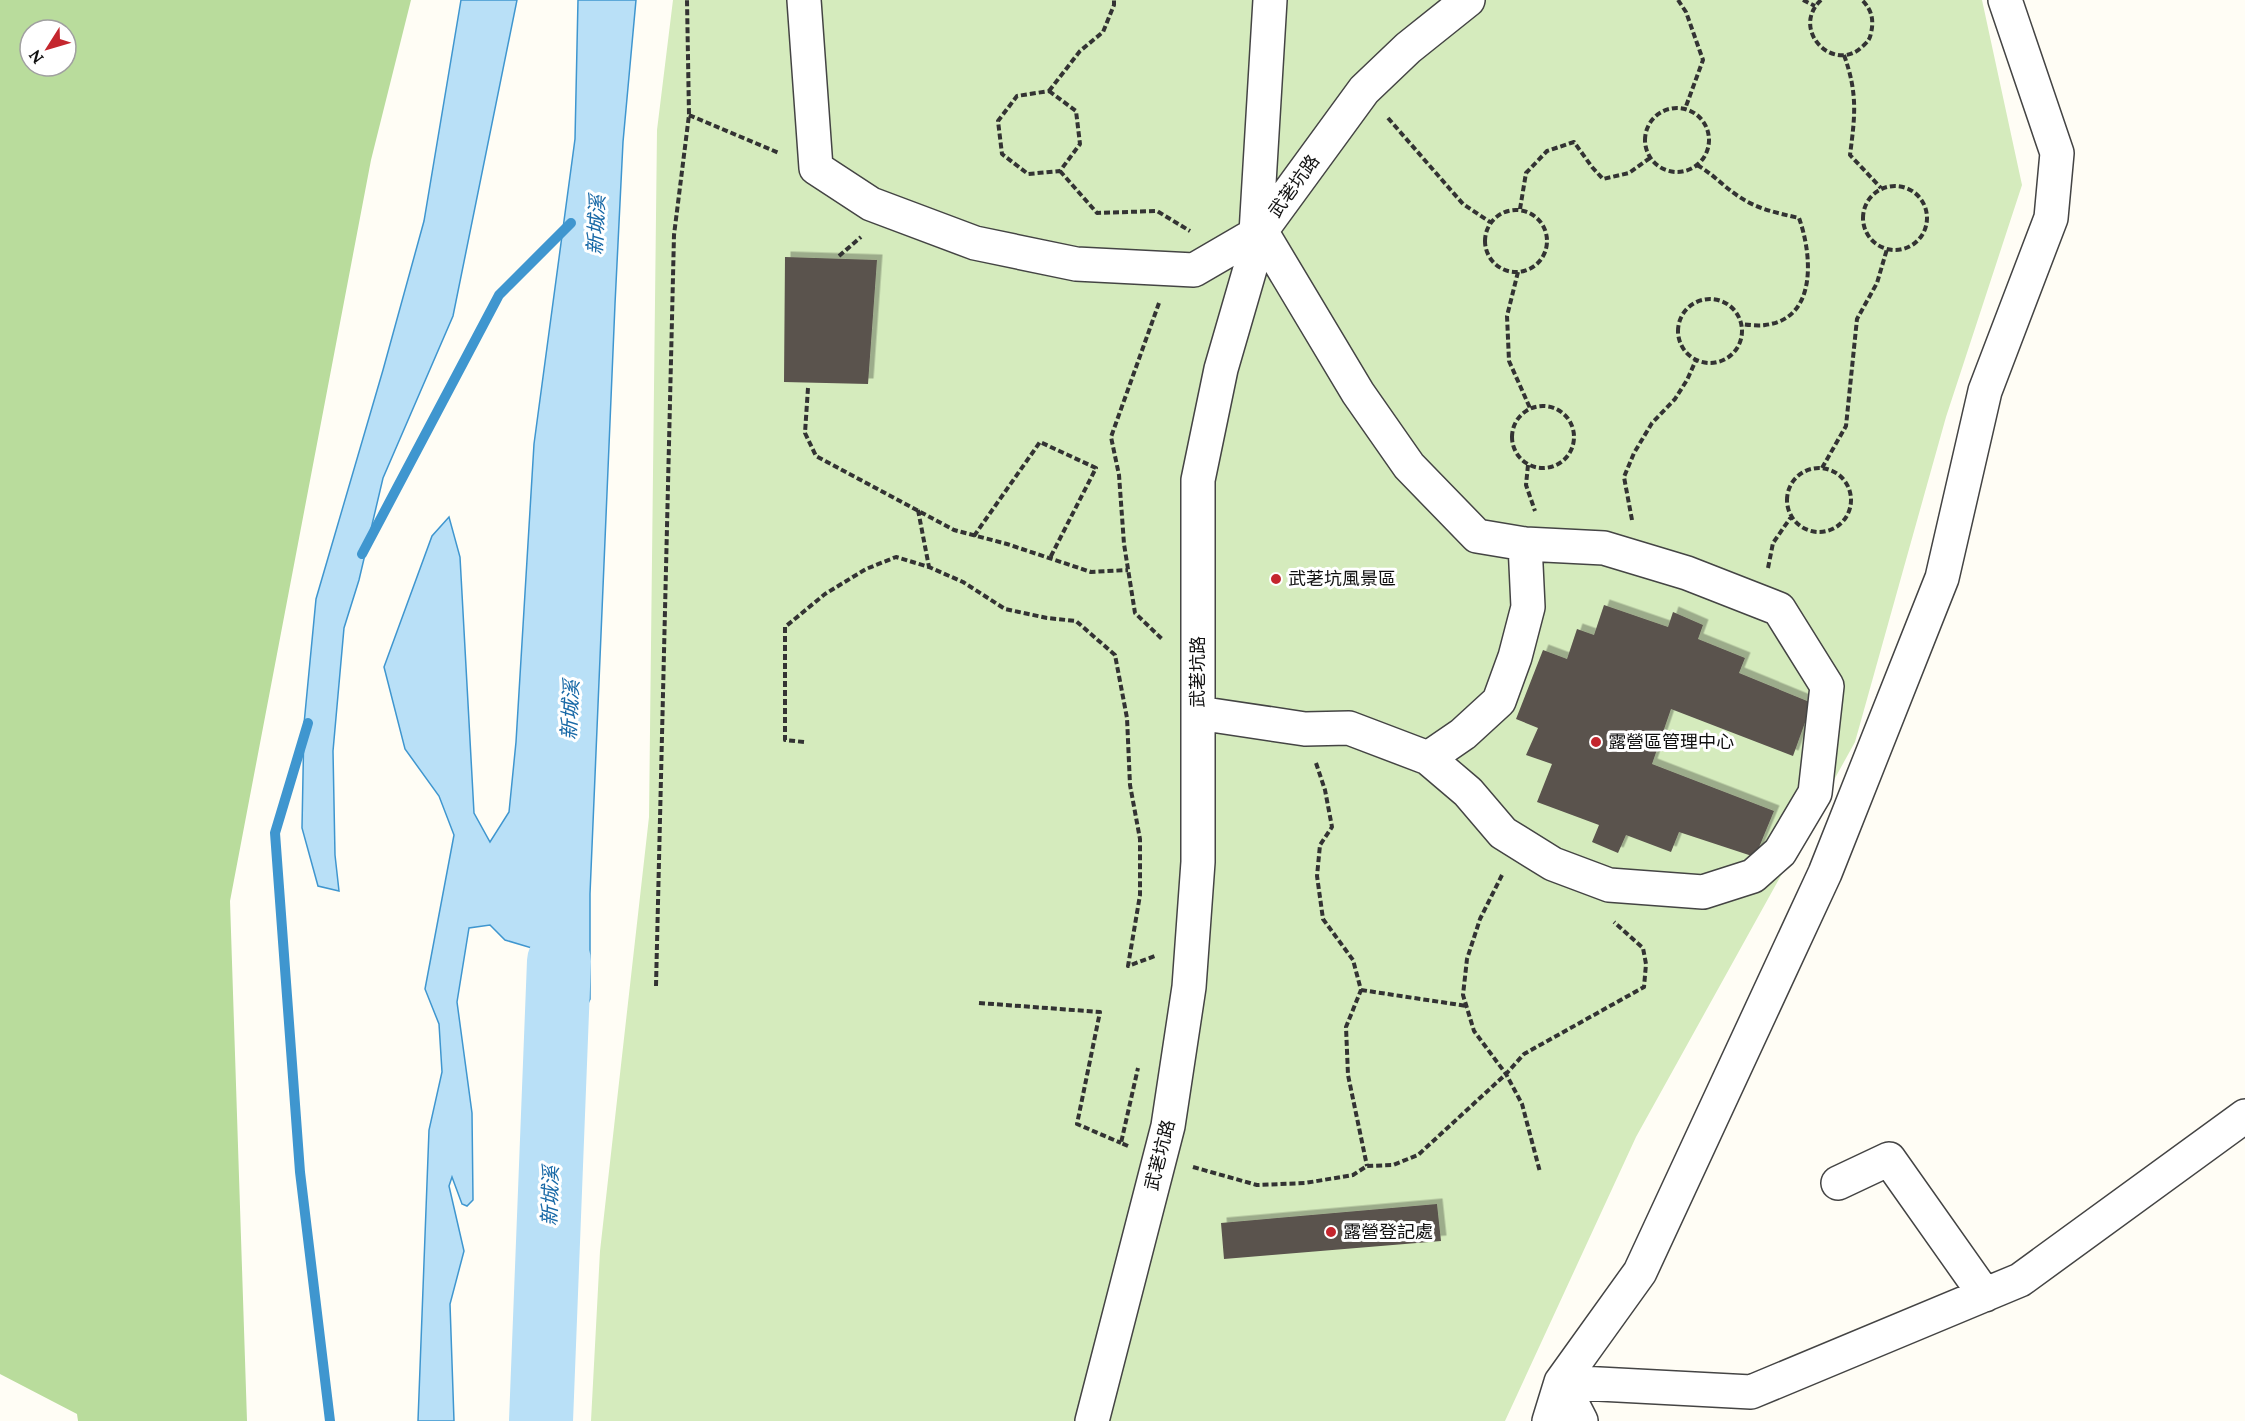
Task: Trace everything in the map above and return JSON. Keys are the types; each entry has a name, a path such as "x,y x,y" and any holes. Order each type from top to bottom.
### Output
{"street":[{"path":"804,0 816,168 871,204 975,243 1076,264 1194,270 1261,231"},
{"path":"1261,231 1256,233 1270,0"},
{"name":"武荖坑路","path":"1092,1421 1168,1126 1189,987 1198,862 1198,480 1221,369 1261,231 1364,90 1408,48 1468,0"},
{"path":"1549,1421 1561,1382 1640,1272 1825,873 1942,578 1985,391 2051,218 2057,153 2005,0"},
{"path":"1198,713 1305,729 1349,728 1428,758 1468,792 1503,833 1553,864 1609,885 1703,892 1753,876 1779,852 1815,793 1827,686 1779,609 1687,573 1604,548 1525,544 1477,536 1409,466 1358,393 1261,231"},
{"path":"1428,758 1463,734 1499,701 1515,657 1528,607 1525,544"},
{"path":"1561,1382 1751,1392 2020,1280 2245,1116"},
{"path":"1838,1183 1889,1159 1985,1294"},
{"path":"1561,1382 1581,1421"}],"path":[{"path":"656,986 674,235 688,115 687,0"},
{"path":"1049,91 1076,111 1080,144 1060,171 1028,174 1002,154 998,121 1017,96 1049,91 1080,51 1103,32 1114,0"},
{"path":"1678,0 1686,12 1703,60 1685,110"},
{"path":"1803,0 1815,6"},
{"path":"1821,0 1810,16 1810,28 1814,39 1832,54 1844,55 1859,50 1870,38 1874,22 1869,7 1862,0"},
{"path":"1844,55 1852,77 1856,110 1850,155 1881,188"},
{"path":"1364,90 1463,204 1490,222"},
{"path":"1674,108 1685,110 1698,116 1706,127 1709,141 1706,154 1697,165 1685,171 1672,172 1660,167 1650,158 1646,148 1648,126 1664,111 1674,108"},
{"path":"688,115 816,168"},
{"path":"1520,209 1527,173 1547,151 1574,142 1603,179 1629,173 1650,158"},
{"path":"1697,165 1712,173 1737,196 1764,210 1799,218 1805,236 1809,268 1804,299 1785,318 1765,326 1742,324"},
{"path":"1060,171 1097,213 1157,211 1194,234"},
{"path":"1894,186 1910,189 1922,200 1927,214 1924,230 1916,242 1902,249 1887,249 1874,242 1864,229 1863,213 1868,199 1881,188 1894,186"},
{"path":"1509,209 1520,209 1535,215 1545,227 1548,243 1543,257 1532,268 1518,272 1506,271 1495,265 1488,256 1484,244 1485,232 1490,222 1498,214 1509,209"},
{"path":"1822,468 1846,426 1857,319 1878,283 1887,249"},
{"path":"1169,645 1135,613 1128,570 1119,475 1111,437 1171,269"},
{"path":"1518,272 1507,316 1509,361 1530,408"},
{"path":"1710,299 1724,302 1735,311 1742,324 1742,338 1736,352 1724,361 1710,363 1696,360 1685,351 1679,338 1679,324 1685,311 1696,302 1710,299"},
{"path":"1639,559 1624,477 1634,453 1652,423 1675,399 1696,360"},
{"path":"808,388 805,433 816,456 954,530 1091,572 1128,570"},
{"path":"1544,405 1558,409 1569,418 1574,431 1574,445 1567,458 1556,466 1542,469 1528,465 1518,456 1512,443 1512,429 1519,416 1530,408 1544,405"},
{"path":"974,536 1040,442 1096,468 1050,558"},
{"path":"1525,544 1537,517 1526,486 1528,465"},
{"path":"1822,468 1836,472 1846,483 1851,496 1850,510 1842,523 1830,530 1815,532 1801,527 1791,517 1786,503 1788,489 1796,477 1808,469 1822,468"},
{"path":"918,510 929,567"},
{"path":"1751,598 1769,566 1773,543 1791,517"},
{"path":"804,742 785,740 785,627 825,594 867,569 896,557 929,567 963,582 1005,609 1047,618 1077,621 1115,655 1127,717 1130,785 1140,839 1140,895 1128,966 1158,955"},
{"path":"1320,729 1315,762 1332,826 1320,844 1317,876 1323,919 1353,960 1361,990 1346,1026 1346,1036 1348,1075 1367,1166"},
{"path":"1519,843 1480,919 1467,959 1463,994 1474,1030 1506,1074 1522,1104 1540,1172"},
{"path":"979,1003 1100,1012 1077,1124 1160,1157 1257,1185 1305,1183 1353,1175 1367,1166 1393,1165 1418,1155 1506,1074 1524,1054 1644,987 1646,964 1642,948 1614,921"},
{"path":"1361,990 1467,1006"},
{"path":"1121,1143 1139,1066"}],"green space":[{"path":"0,0 411,0 371,160 230,901 247,1421 78,1421 77,1414 0,1374"},
{"name":"武荖坑風景區","path":"673,0 1982,0 2022,185 1946,417 1855,742 1636,1137 1505,1421 591,1421 600,1251 649,817 657,130"}],"water":[{"path":"461,0 517,0 453,316 383,478 359,580 344,628 333,751 335,855 339,891 318,886 302,828 304,724 316,599 424,221"},
{"path":"578,0 636,0 623,142 615,304 590,894 590,999 567,1049 543,1054 532,996 532,948 505,940 490,925 469,928 457,1002 472,1113 473,1200 467,1206 462,1204 452,1177 449,1186 464,1251 450,1304 454,1421 418,1421 429,1130 442,1072 439,1024 425,989 454,835 439,796 405,749 384,667 432,536 449,517 460,557 474,813 490,842 509,812 516,742 534,444 575,139"}],"building":[{"path":"785,257 877,260 868,384 784,382"},
{"name":"露營區管理中心","path":"1604,605 1668,627 1673,612 1703,625 1698,639 1745,658 1739,673 1812,703 1793,756 1671,709 1652,764 1774,811 1755,857 1679,832 1671,852 1626,835 1618,853 1592,842 1599,825 1537,802 1552,764 1526,755 1538,728 1516,719 1543,650 1567,659 1577,629 1594,635"},
{"name":"露營登記處","path":"1437,1204 1441,1241 1224,1259 1221,1223"}],"waterway":[{"path":"362,554 499,295 571,223"},
{"path":"308,723 275,833 300,1172 330,1421"},
{"name":"新城溪","path":"541,1421 559,961"}],"place":[{"name":"武荖坑風景區","path":"1276,579"},
{"name":"露營區管理中心","path":"1596,742"},
{"name":"露營登記處","path":"1331,1232"}]}
